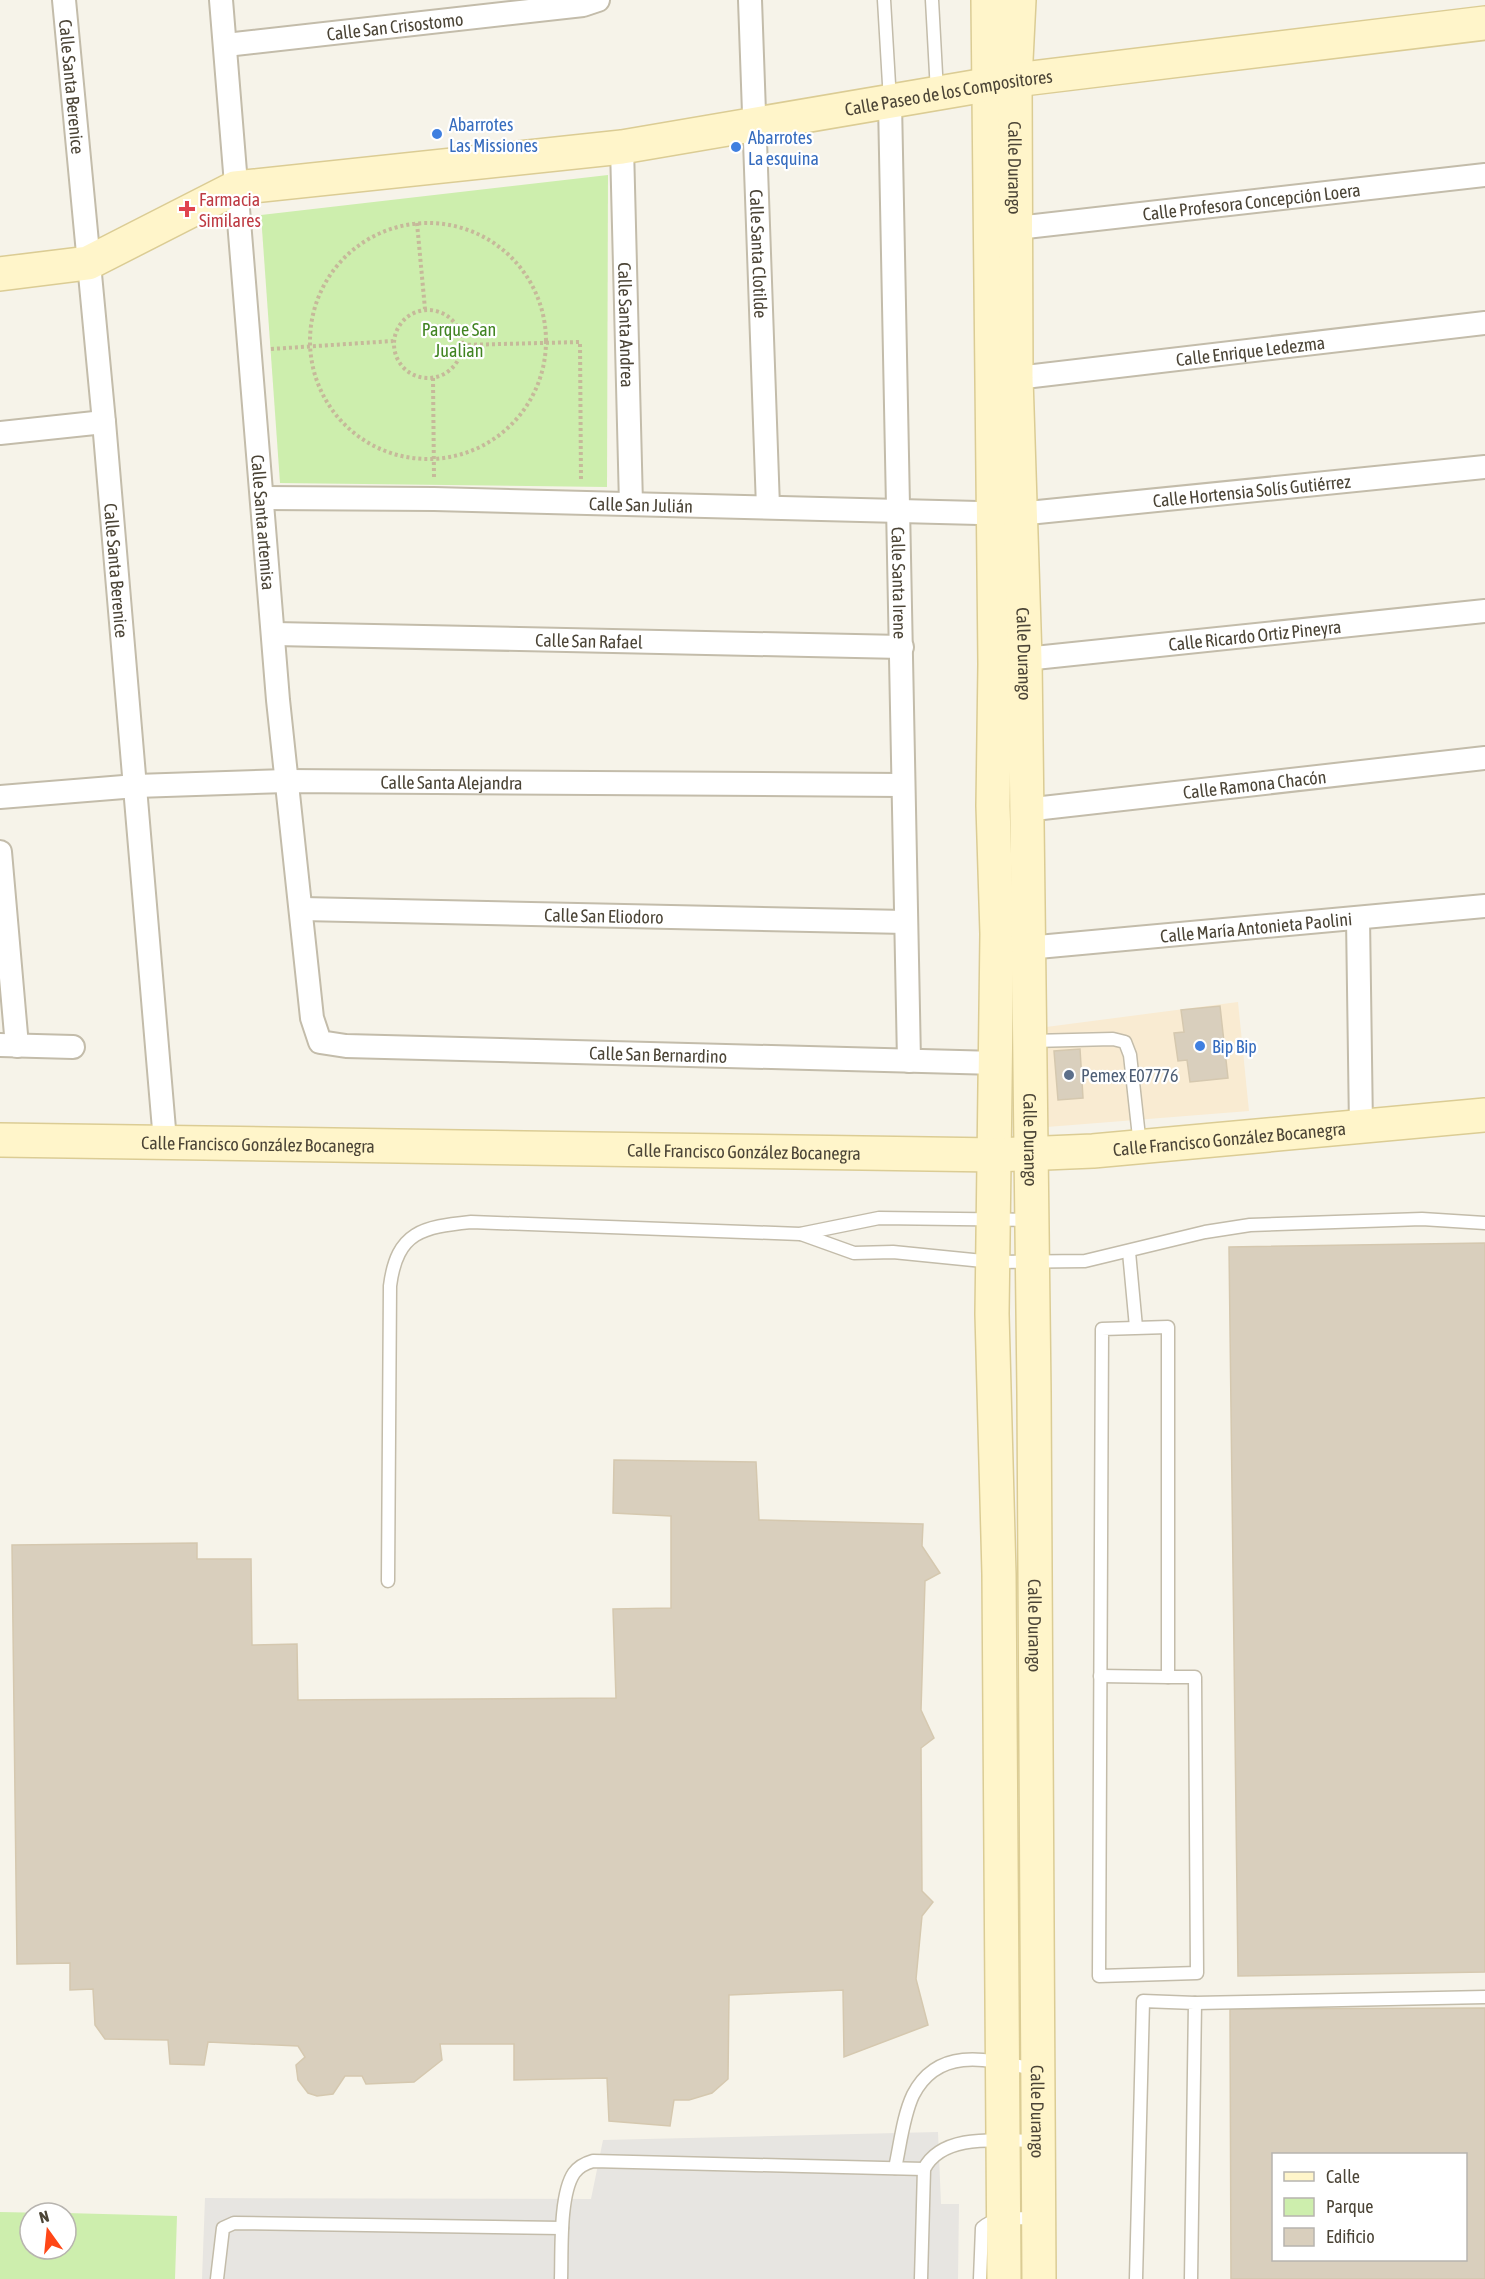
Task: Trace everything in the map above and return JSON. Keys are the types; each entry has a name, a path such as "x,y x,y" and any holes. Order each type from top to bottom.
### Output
{"main road":[{"name":"Calle Durango","path":"988,0 1001,82 1017,228 1016,378 1006,514 993,806 997,1063 993,1262 999,1586 1004,2279"},
{"name":"Calle Durango","path":"1019,0 1001,82 1006,514 1025,659 1039,2070 1039,2279"},
{"name":"Calle Paseo de los Compositores","path":"0,274 88,264 235,188 622,147 890,103 1001,82 1485,23"},
{"name":"Calle Francisco González Bocanegra","path":"0,1140 996,1155 1140,1147 1485,1115"}],"street":[{"name":"Calle Santa Berenice","path":"64,0 104,422 165,1141"},
{"name":"Calle Santa artemisa","path":"221,0 286,781 302,909 312,1018 320,1042"},
{"name":"Calle San Crisostomo","path":"226,45 583,5 598,0"},
{"name":"Calle Santa Clotilde","path":"750,0 768,507"},
{"name":"Calle Santa Irene","path":"890,103 909,1062"},
{"name":"Calle Santa Andrea","path":"622,147 631,504"},
{"name":"Calle Profesora Concepción Loera","path":"1017,228 1485,175"},
{"name":"Calle Enrique Ledezma","path":"1016,378 1485,324"},
{"path":"0,432 104,422"},
{"name":"Calle Hortensia Solís Gutiérrez","path":"1006,514 1485,467"},
{"name":"Calle San Julián","path":"263,498 434,499 1006,514"},
{"name":"Calle Ricardo Ortiz Pineyra","path":"1025,659 1485,611"},
{"name":"Calle San Rafael","path":"275,634 902,647"},
{"name":"Calle Ramona Chacón","path":"1025,810 1485,758"},
{"name":"Calle Santa Alejandra","path":"0,797 136,786 286,781 902,784"},
{"path":"0,852 9,1046 73,1047"},
{"name":"Calle María Antonieta Paolini","path":"1027,948 1485,906"},
{"name":"Calle San Eliodoro","path":"302,909 906,922"},
{"path":"1358,918 1361,1126"},
{"name":"Calle San Bernardino","path":"320,1042 346,1046 997,1063"}],"lane":[{"path":"884,0 890,103"},
{"path":"932,0 937,94"},
{"path":"1028,1041 1113,1039 1125,1042 1130,1055 1140,1147"},
{"path":"388,1581 390,1286 392,1269 400,1252 414,1234 433,1226 471,1222 800,1234 879,1218 1030,1220"},
{"path":"800,1234 854,1253 893,1252 993,1262 1085,1261 1205,1232 1250,1225 1422,1219 1485,1222"},
{"path":"1129,1252 1136,1327"},
{"path":"1100,1676 1168,1677 1195,1677 1197,1973 1099,1976 1100,1676 1102,1329 1168,1327 1168,1677"},
{"path":"1136,2279 1143,2001 1195,2003 1485,1997"},
{"path":"1191,2279 1195,2003"},
{"path":"896,2168 912,2097 930,2070 951,2062 983,2060 1039,2070"},
{"path":"921,2279 924,2169 930,2157 943,2148 1002,2141 1038,2141"},
{"path":"561,2279 562,2228 568,2187 574,2173 582,2164 593,2160 924,2169"},
{"path":"980,2279 981,2228 988,2223 1003,2219 1039,2218"},
{"path":"217,2279 223,2228 234,2223 562,2228"}],"path":[{"path":"417,223 424,309"},
{"path":"417,223 442,223 466,229 489,239 509,254 526,273 538,294 545,318 548,343 543,372 532,400 514,424 482,446 463,454 434,460 408,458 382,451 358,438 338,420 323,398 316,381 309,347 313,311 327,278 345,258 382,232 417,223"},
{"path":"424,309 447,315 455,323 462,345 453,366 444,374 433,378 422,378 404,369 394,351 393,340 400,323 407,316 424,309"},
{"path":"249,350 393,340"},
{"path":"462,345 580,342 580,489"},
{"path":"433,378 434,499"}],"shaded area":[{"path":"1238,1002 1249,1111 1047,1127 1046,1027"},
{"path":"938,2132 941,2204 959,2204 958,2279 202,2279 205,2198 591,2199 603,2140"}],"green space":[{"name":"Parque San Jualian","path":"608,175 607,487 280,483 261,215"},
{"path":"0,2212 18,2212 18,2261 78,2261 78,2213 177,2216 175,2279 0,2279"}],"building":[{"name":"Bip Bip","path":"1220,1006 1228,1078 1190,1082 1187,1060 1178,1061 1174,1033 1184,1032 1181,1010"},
{"name":"Pemex E07776","path":"1080,1049 1083,1098 1058,1100 1054,1051"},
{"path":"1485,1243 1485,1972 1238,1976 1229,1247"},
{"path":"614,1460 756,1462 759,1520 923,1524 922,1546 940,1573 925,1581 921,1710 934,1738 921,1748 922,1891 933,1902 922,1916 916,1979 928,2025 844,2057 843,1990 729,1995 728,2079 712,2093 689,2100 674,2100 670,2126 609,2121 607,2078 514,2080 514,2044 440,2044 442,2060 414,2082 366,2084 362,2076 345,2076 333,2094 317,2096 308,2093 298,2080 296,2065 305,2057 298,2046 208,2042 204,2065 170,2064 168,2040 105,2039 95,2025 93,1989 70,1990 70,1963 17,1964 12,1545 197,1543 197,1559 251,1559 252,1645 297,1644 298,1700 616,1698 613,1609 671,1608 671,1516 613,1513"},
{"path":"1485,2008 1485,2279 1231,2279 1230,2009"}],"place":[{"name":"Abarrotes Las Missiones","path":"437,134"},
{"name":"Abarrotes La esquina","path":"736,147"},
{"name":"Farmacia Similares","path":"187,209"},
{"name":"Bip Bip","path":"1200,1046"},
{"name":"Pemex E07776","path":"1069,1075"}]}
